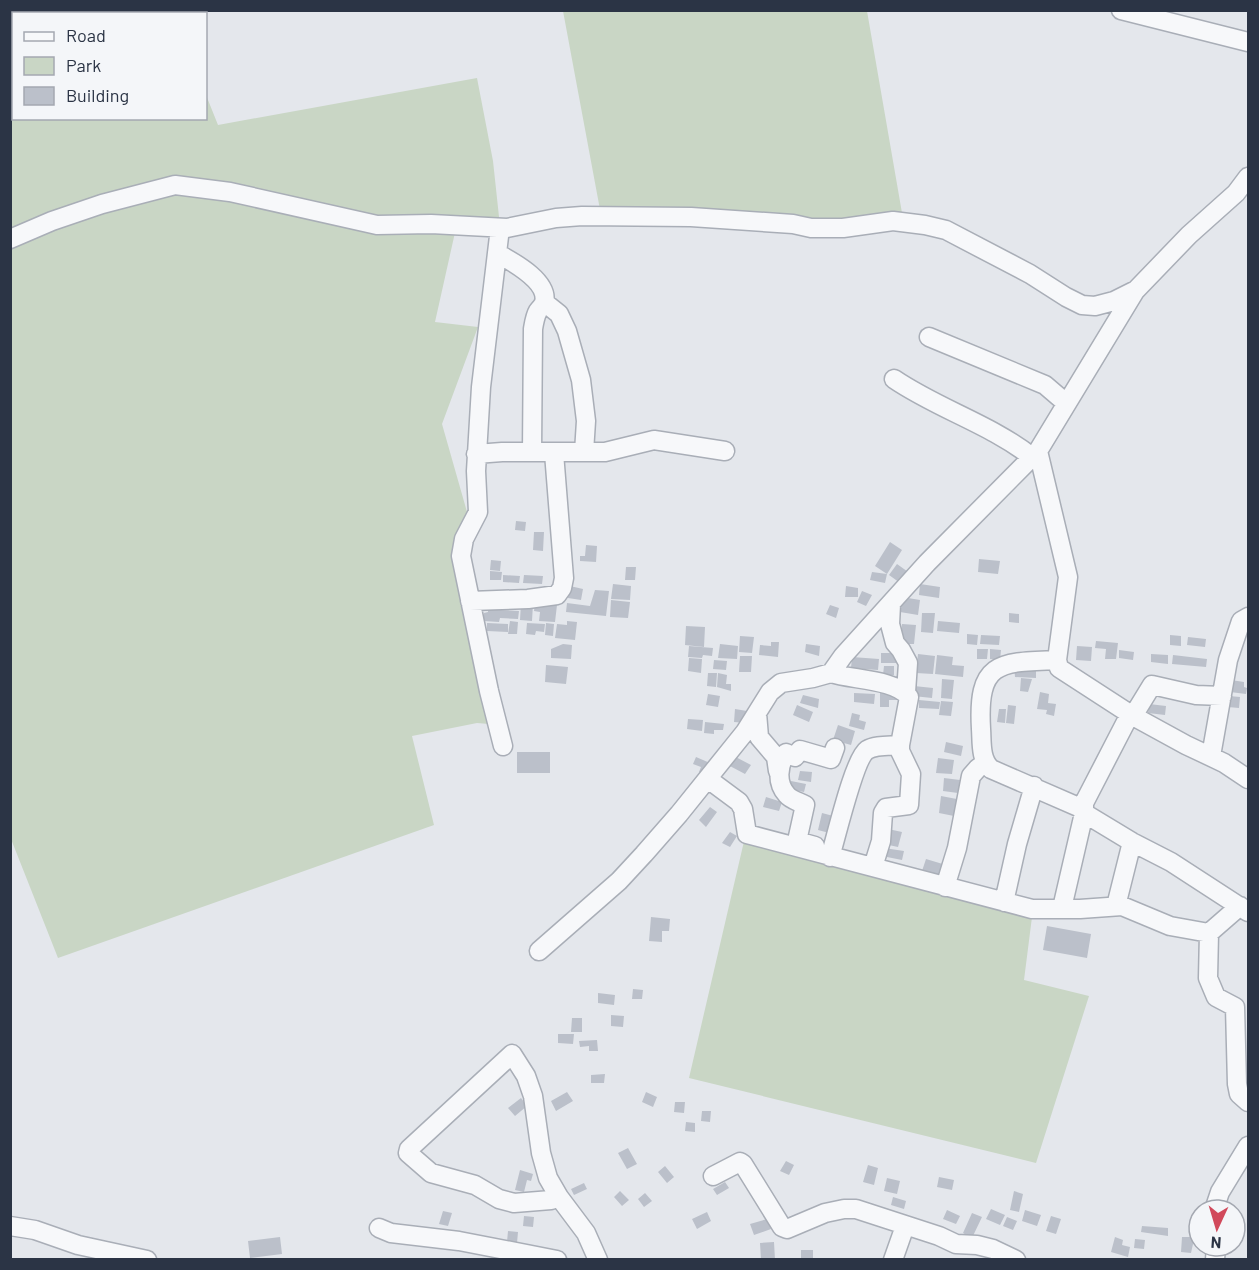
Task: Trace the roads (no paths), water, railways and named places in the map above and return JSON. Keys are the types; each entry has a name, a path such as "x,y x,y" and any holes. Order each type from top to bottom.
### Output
{"street":[{"path":"1121,10 1248,42"},
{"path":"539,951 619,881 708,779 745,732 770,692 781,683 813,678 831,672 927,564 1035,454 1136,290 1189,235 1236,193 1248,177"},
{"path":"10,238 52,220 175,185 230,192 377,225 431,224 500,228 582,216 691,217 793,224 811,228 843,228 893,221 913,223 946,230 1083,305 1095,306 1114,301 1136,290"},
{"path":"500,228 481,387 476,454 478,512 464,539 461,556 491,703 503,746"},
{"path":"496,253 524,268 541,289 544,302 560,314 581,380 586,421 584,452"},
{"path":"532,452 533,329 536,316 544,302"},
{"path":"929,337 1045,385 1065,403"},
{"path":"894,379 1035,454 1068,577 1057,660 1059,668 1132,715 1211,756 1248,779"},
{"path":"476,454 584,452 621,449 654,440 725,451"},
{"path":"470,601 528,599 557,595 562,588 563,566 554,453"},
{"path":"873,867 881,841 883,813 886,808 909,805 911,774 900,745 909,706 909,697 906,692 908,663 902,650 895,643 890,624 891,604"},
{"path":"1211,756 1228,660 1241,621 1248,617"},
{"path":"708,779 739,802 743,809 747,834 1032,909 1122,906 1170,926 1209,933 1244,909 1171,862 1132,842 1083,811 1034,786 991,769 985,763 982,752 980,705 983,686 989,674 1012,662 1057,660"},
{"path":"831,672 847,677 874,680 906,692"},
{"path":"1062,908 1084,803 1132,715 1152,686 1196,695 1222,696"},
{"path":"757,712 759,737 776,757 780,781 788,796 805,805 797,832 797,841 825,849 830,857"},
{"path":"830,857 854,772 862,756 868,749 900,745"},
{"path":"778,771 786,753 795,757 800,750 831,759 835,748"},
{"path":"945,887 957,848 971,776 985,763"},
{"path":"1004,902 1017,844 1034,786"},
{"path":"1116,906 1132,842"},
{"path":"1209,933 1208,978 1216,997 1234,1007 1237,1084 1239,1094 1248,1102"},
{"path":"559,1197 551,1200 514,1203 499,1199 475,1185 431,1173 408,1153 409,1149 512,1054 526,1076 533,1096 541,1153 548,1178 586,1233 598,1260"},
{"path":"1218,1198 1248,1146"},
{"path":"713,1176 740,1162 743,1164 782,1227 787,1229 825,1213 856,1209 939,1236 955,1252 985,1247 1016,1260"},
{"path":"10,1226 35,1230 76,1252 147,1260"},
{"path":"893,1260 905,1226"},
{"path":"379,1228 391,1233 459,1241 557,1260"}]}
